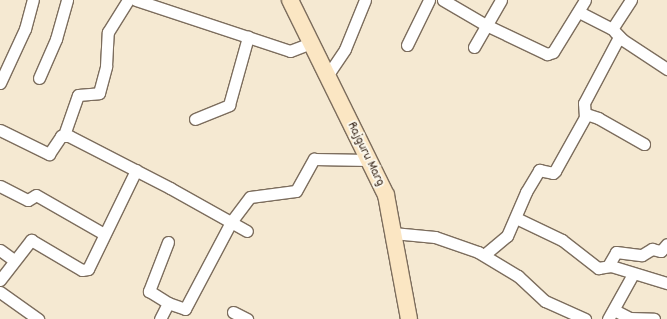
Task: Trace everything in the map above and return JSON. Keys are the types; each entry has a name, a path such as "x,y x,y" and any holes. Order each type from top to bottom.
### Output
{"street":[{"path":"0,83 25,30 33,0"},
{"path":"39,78 56,39 67,0"},
{"path":"0,130 49,154 64,135 78,95 99,93 106,66 108,32 128,0"},
{"path":"136,0 290,51 311,43"},
{"name":"Rajguru Marg","path":"290,0 386,195 409,319"},
{"path":"327,76 345,49 365,0"},
{"path":"406,45 428,0"},
{"path":"443,0 486,25 550,54 579,12 585,0"},
{"path":"474,48 501,0"},
{"path":"484,255 508,236 526,192 539,170 554,172 586,114 584,103 631,0"},
{"path":"579,12 616,33 667,69"},
{"path":"195,119 229,105 248,37"},
{"path":"586,114 598,118 644,144"},
{"path":"64,135 136,170 247,231"},
{"path":"168,242 149,291 168,303 182,309 188,308 231,222 250,197 296,191 314,159 369,160"},
{"path":"0,280 31,240 86,270 136,170"},
{"path":"0,186 28,200 36,195 104,234"},
{"path":"516,218 562,240 593,266 601,269 608,266 616,252 645,254 652,249 662,250 667,244"},
{"path":"393,234 435,238 484,255 518,276 545,301 585,319"},
{"path":"0,250 14,260"},
{"path":"608,266 645,278 650,276 667,283"},
{"path":"632,274 611,315 630,318 654,319"},
{"path":"0,292 38,319"},
{"path":"160,319 168,303"},
{"path":"233,312 247,319"}]}
